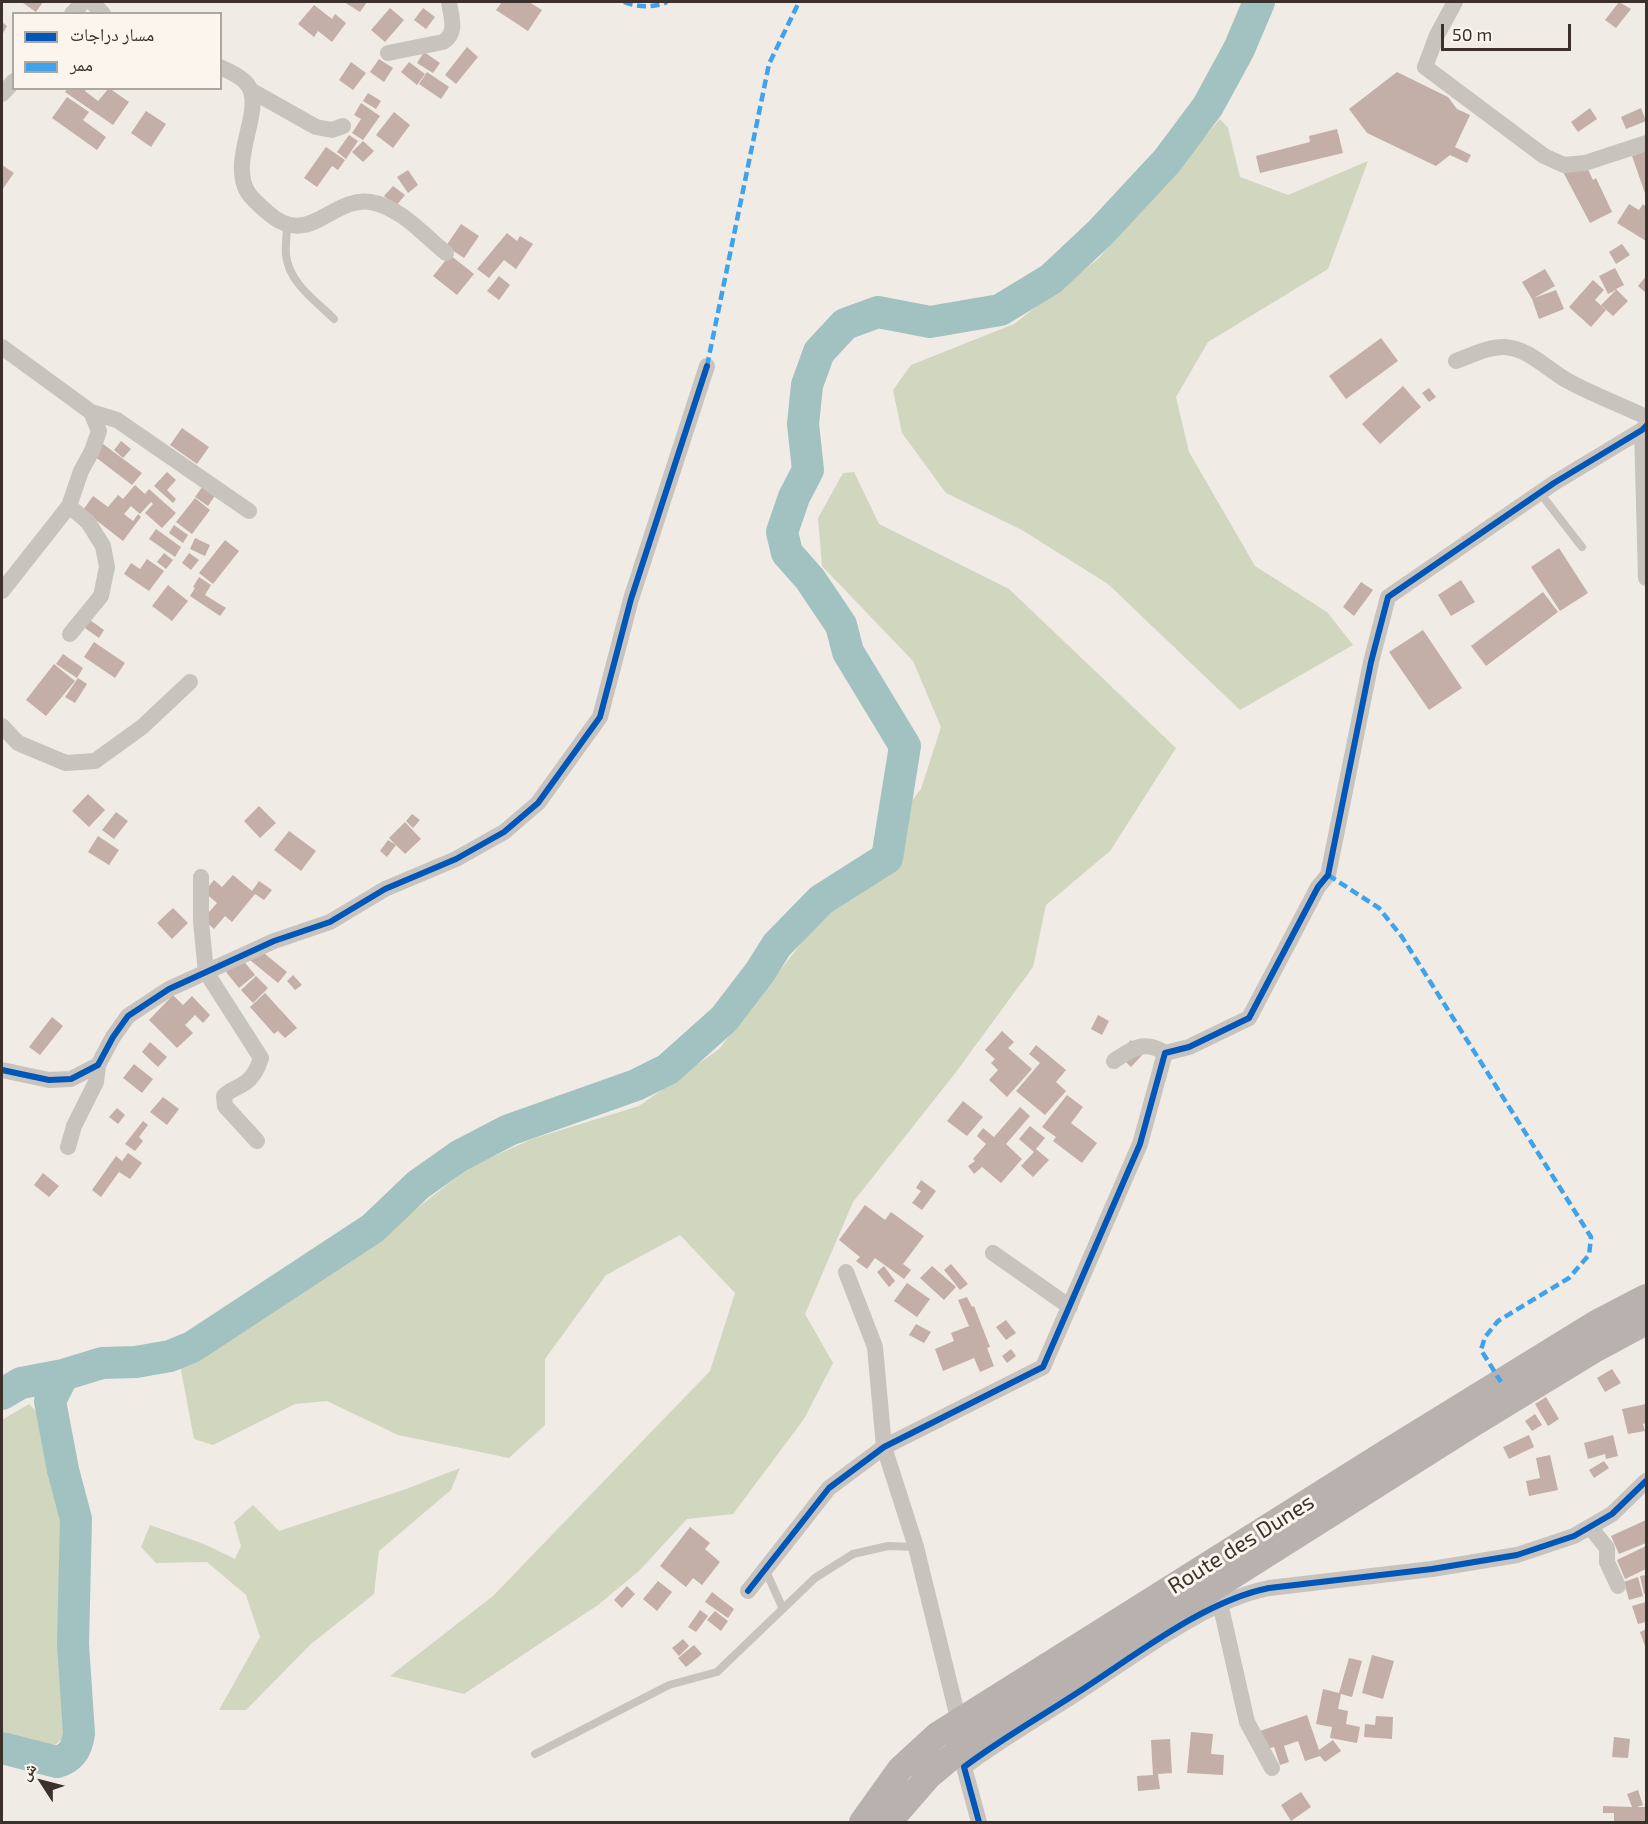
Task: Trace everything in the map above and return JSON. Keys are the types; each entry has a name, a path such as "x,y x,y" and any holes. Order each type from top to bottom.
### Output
{"main road":[{"name":"Route des Dunes","path":"862,1822 900,1769 937,1735 1390,1450 1596,1323 1647,1297"},
{"name":"Route des Dunes","path":"889,1822 929,1776 959,1751 1011,1716 1473,1424 1596,1349 1647,1322"}],"street":[{"path":"388,53 443,42 450,38 453,29 449,2"},
{"path":"1455,2 1437,35 1425,67 1544,156 1564,165 1585,163 1647,143"},
{"path":"222,68 246,82 252,91 316,127 332,130 343,126"},
{"path":"252,91 253,106 242,157 241,173 247,192 267,213 287,226 303,226 360,201 374,203 391,209 446,254"},
{"path":"2,347 91,412 117,420 249,511"},
{"path":"1456,361 1503,347 1518,350 1533,357 1551,372 1645,424"},
{"path":"68,1147 74,1126 96,1082 98,1065 113,1037 128,1016 169,989 274,941 330,922 385,889 456,859 504,832 538,803 600,717 631,598 706,366"},
{"path":"2,591 69,506 81,471 92,451 99,431 91,412"},
{"path":"1114,1061 1137,1047 1154,1046 1165,1053 1189,1047 1249,1018 1318,887 1328,875 1371,662 1388,597 1645,424"},
{"path":"1645,424 1647,578"},
{"path":"69,506 88,522 103,546 107,567 100,596 70,634"},
{"path":"2,726 18,743 66,763 95,761 142,727 190,682"},
{"path":"201,877 201,921 206,972 261,1058 256,1072 245,1084 228,1091 224,1096 225,1106 257,1141"},
{"path":"748,1591 829,1488 884,1447 1043,1367 1140,1144 1165,1053"},
{"path":"2,1071 49,1080 71,1079 98,1065"},
{"path":"993,1253 1070,1307"},
{"path":"846,1272 875,1347 884,1447 916,1547 958,1722"},
{"path":"979,1822 964,1767 1220,1603 1245,1593 1269,1588 1432,1569 1517,1555 1574,1536 1590,1527 1612,1514 1647,1481"},
{"path":"1590,1527 1607,1548 1607,1562 1618,1586"},
{"path":"1220,1603 1247,1722 1272,1768"}],"lane":[{"path":"287,226 286,253 289,270 297,283 334,319"},
{"path":"1540,493 1582,547"},
{"path":"535,1755 669,1685 717,1672 815,1578 853,1554 888,1545 916,1547"},
{"path":"765,1569 783,1609"}],"green space":[{"path":"1220,119 1228,128 1240,177 1288,195 1368,161 1328,269 1208,342 1176,397 1189,452 1255,566 1327,612 1353,645 1240,710 1108,584 1022,530 946,493 902,433 893,390 911,365 1014,324 1098,259"},
{"path":"854,472 879,524 1009,589 1176,748 1110,851 1046,905 1033,967 953,1076 853,1202 805,1314 833,1363 804,1419 733,1514 687,1519 639,1571 598,1605 464,1694 390,1676 493,1596 710,1371 735,1293 680,1235 606,1275 545,1359 545,1425 509,1458 398,1435 327,1401 295,1404 213,1445 194,1439 180,1365 371,1244 470,1167 532,1139 639,1106 719,1049 921,789 941,727 913,661 822,566 818,518 843,473"},
{"path":"29,1404 35,1410 53,1443 70,1523 68,1639 70,1732 55,1745 2,1737 2,1420"},
{"path":"460,1468 451,1490 379,1551 374,1594 311,1644 246,1710 219,1710 260,1637 246,1595 207,1562 156,1563 141,1547 150,1525 204,1544 235,1559 241,1546 234,1522 253,1505 279,1531 406,1489"}],"building":[{"path":"24,2 43,2 36,12"},
{"path":"344,2 367,2 360,12"},
{"path":"502,2 529,2 542,10 528,31 496,10"},
{"path":"1619,2 1631,9 1616,28 1605,20"},
{"path":"314,5 332,19 335,14 346,23 332,42 318,31 314,37 298,24"},
{"path":"390,8 404,20 385,42 371,30"},
{"path":"423,8 435,17 426,29 414,20"},
{"path":"2,22 7,26 2,35"},
{"path":"467,47 478,57 456,84 445,75"},
{"path":"424,52 440,63 433,73 417,63"},
{"path":"379,59 393,68 384,82 370,72"},
{"path":"351,62 366,73 353,90 339,80"},
{"path":"409,62 425,74 417,85 401,72"},
{"path":"427,72 449,87 441,99 419,84"},
{"path":"1397,72 1448,97 1457,109 1470,115 1455,147 1471,155 1467,163 1450,155 1436,166 1367,133 1349,109"},
{"path":"66,90 85,90 98,101 107,90 112,90 129,102 113,125 65,92"},
{"path":"368,93 381,101 376,109 363,101"},
{"path":"67,97 89,112 83,120 106,137 97,150 52,118"},
{"path":"361,103 380,116 363,140 352,133 361,119 354,115"},
{"path":"1590,108 1597,119 1578,132 1571,122"},
{"path":"1641,108 1646,121 1626,129 1621,117"},
{"path":"146,111 166,124 151,147 131,133"},
{"path":"394,112 410,125 393,148 376,135"},
{"path":"1337,129 1343,153 1260,173 1256,156 1310,142 1309,136"},
{"path":"349,135 358,141 346,159 337,152"},
{"path":"363,141 374,151 363,162 352,152"},
{"path":"326,147 345,160 338,170 332,166 317,187 304,178"},
{"path":"1646,151 1646,196 1632,156"},
{"path":"1583,159 1593,180 1596,178 1612,212 1590,223 1562,170"},
{"path":"2,165 14,173 2,190"},
{"path":"408,170 418,185 408,193 397,177"},
{"path":"393,186 405,195 396,206 384,196"},
{"path":"1629,204 1639,210 1643,204 1646,207 1646,241 1617,223"},
{"path":"461,224 479,236 464,258 446,246"},
{"path":"507,233 517,241 520,236 533,244 516,269 504,260 489,278 477,269"},
{"path":"1622,244 1630,255 1616,264 1609,252"},
{"path":"450,255 474,274 457,295 433,276"},
{"path":"1615,268 1624,285 1616,289 1628,301 1613,316 1601,305 1616,290 1608,294 1599,276"},
{"path":"1545,269 1555,286 1534,298 1556,290 1564,309 1539,319 1532,299 1522,282"},
{"path":"499,276 510,285 499,300 487,291"},
{"path":"1646,276 1646,293 1638,286"},
{"path":"1593,280 1604,290 1595,300 1606,310 1591,327 1569,307"},
{"path":"1381,338 1398,361 1346,399 1329,376"},
{"path":"1403,386 1421,407 1380,444 1362,424"},
{"path":"1429,388 1436,397 1429,402 1422,393"},
{"path":"182,428 209,447 197,464 170,445"},
{"path":"121,441 131,449 123,458 114,450"},
{"path":"103,444 142,473 132,485 94,456"},
{"path":"167,472 176,480 167,490 176,499 173,503 154,486"},
{"path":"205,483 218,491 208,506 195,497"},
{"path":"135,485 145,494 149,489 176,513 162,528 145,513 153,504 151,502 140,514 131,506 124,514 133,521 138,514 141,517 123,541 83,510 93,496 108,507 118,495 123,499"},
{"path":"195,498 210,510 192,534 176,522"},
{"path":"174,525 188,535 183,543 169,533"},
{"path":"156,529 181,547 175,557 149,539"},
{"path":"195,538 210,545 205,556 190,549"},
{"path":"225,540 239,551 213,584 199,573"},
{"path":"1559,548 1588,593 1560,611 1531,567"},
{"path":"164,553 173,560 166,569 157,562"},
{"path":"189,553 199,560 191,570 182,563"},
{"path":"147,559 164,571 149,591 124,574 131,563 140,569"},
{"path":"199,577 211,585 205,595 226,608 220,616 190,596"},
{"path":"1461,580 1475,602 1451,616 1438,595"},
{"path":"1361,582 1373,590 1354,616 1343,607"},
{"path":"168,585 188,601 172,621 152,606"},
{"path":"1543,592 1558,612 1486,666 1471,646"},
{"path":"90,620 104,630 99,638 85,628"},
{"path":"1423,630 1462,688 1429,710 1389,652"},
{"path":"94,642 125,663 115,678 84,657"},
{"path":"63,654 83,668 77,678 56,664"},
{"path":"54,664 75,681 46,716 26,700"},
{"path":"78,678 87,684 75,703 65,697"},
{"path":"88,794 105,810 89,827 72,811"},
{"path":"259,806 276,823 260,838 244,821"},
{"path":"116,812 128,821 114,839 102,830"},
{"path":"412,814 420,820 413,828 406,821"},
{"path":"405,822 421,839 405,854 389,838"},
{"path":"289,831 316,851 301,871 274,850"},
{"path":"98,836 119,850 109,865 88,852"},
{"path":"388,840 396,845 387,857 380,851"},
{"path":"233,875 252,891 259,881 272,890 264,900 255,894 232,922 225,916 214,929 203,919 217,903 204,892 214,880 222,887"},
{"path":"173,908 188,923 172,939 157,923"},
{"path":"259,949 287,972 278,983 250,960"},
{"path":"242,959 255,975 239,988 226,972"},
{"path":"293,975 302,985 295,990 287,981"},
{"path":"256,976 268,988 253,1003 241,990"},
{"path":"265,993 297,1028 285,1038 278,1031 274,1034 250,1007"},
{"path":"173,995 183,1005 192,996 210,1015 203,1023 195,1015 185,1025 193,1033 177,1048 149,1020"},
{"path":"1098,1015 1109,1021 1102,1035 1091,1029"},
{"path":"52,1017 63,1026 40,1055 29,1047"},
{"path":"1002,1031 1014,1042 1008,1048 1032,1069 1007,1097 989,1080 998,1070 991,1063 995,1059 985,1050"},
{"path":"1131,1040 1144,1053 1131,1067 1118,1054"},
{"path":"150,1042 167,1057 158,1067 142,1052"},
{"path":"1036,1045 1066,1070 1056,1082 1066,1091 1045,1115 1016,1091 1040,1063 1029,1054"},
{"path":"134,1064 153,1079 142,1093 123,1078"},
{"path":"1067,1095 1083,1107 1071,1123 1097,1143 1082,1163 1053,1141 1056,1137 1042,1127"},
{"path":"163,1097 179,1109 167,1125 150,1112"},
{"path":"963,1101 983,1117 967,1136 947,1121"},
{"path":"1020,1107 1030,1116 1006,1144 1022,1159 1001,1183 982,1167 974,1174 968,1166 975,1161 973,1159 986,1144 977,1136 983,1128 994,1137"},
{"path":"117,1108 125,1115 118,1124 109,1117"},
{"path":"143,1121 148,1125 139,1137 143,1141 135,1151 125,1144"},
{"path":"1030,1126 1045,1138 1036,1149 1049,1160 1033,1177 1021,1166 1034,1152 1019,1139"},
{"path":"128,1153 142,1163 130,1179 119,1172 101,1197 92,1190 116,1156 122,1161"},
{"path":"43,1173 59,1186 49,1197 34,1185"},
{"path":"921,1180 936,1191 922,1210 912,1203 921,1191 916,1188"},
{"path":"865,1205 885,1220 891,1212 924,1236 903,1264 911,1270 904,1279 875,1258 867,1269 856,1261 860,1257 839,1240"},
{"path":"951,1264 968,1284 960,1290 944,1270"},
{"path":"884,1266 895,1281 889,1287 877,1272"},
{"path":"932,1266 956,1287 944,1300 920,1278"},
{"path":"907,1283 930,1299 917,1317 894,1301"},
{"path":"967,1297 972,1307 974,1306 990,1347 987,1348 994,1366 980,1372 974,1358 943,1371 935,1349 954,1341 951,1333 969,1326 958,1300"},
{"path":"1006,1320 1016,1333 1006,1340 996,1327"},
{"path":"916,1324 931,1332 924,1343 909,1335"},
{"path":"1011,1349 1016,1356 1007,1363 1002,1356"},
{"path":"1612,1369 1621,1383 1605,1392 1597,1378"},
{"path":"1546,1397 1559,1419 1548,1426 1535,1404"},
{"path":"1646,1404 1646,1423 1643,1424 1645,1431 1628,1434 1622,1409"},
{"path":"1535,1414 1542,1425 1532,1431 1525,1421"},
{"path":"1529,1435 1534,1447 1509,1459 1503,1447"},
{"path":"1613,1435 1618,1456 1606,1459 1605,1454 1588,1459 1584,1443"},
{"path":"1550,1455 1558,1490 1529,1496 1526,1481 1540,1478 1536,1458"},
{"path":"1604,1461 1609,1468 1594,1478 1589,1470"},
{"path":"1646,1520 1646,1543 1619,1554 1611,1536"},
{"path":"690,1527 710,1543 705,1549 720,1562 702,1585 693,1578 686,1587 660,1566"},
{"path":"1646,1546 1646,1569 1625,1579 1617,1560"},
{"path":"1646,1575 1646,1594 1644,1594 1640,1576"},
{"path":"1638,1577 1643,1596 1629,1600 1624,1582"},
{"path":"658,1581 672,1592 657,1611 643,1599"},
{"path":"627,1586 635,1594 622,1608 614,1600"},
{"path":"712,1592 734,1609 728,1618 705,1602"},
{"path":"1646,1602 1646,1622 1638,1624 1632,1606"},
{"path":"700,1610 708,1616 696,1632 688,1627"},
{"path":"715,1611 728,1621 721,1631 707,1620"},
{"path":"1646,1629 1646,1649 1640,1632"},
{"path":"683,1639 689,1646 679,1656 672,1648"},
{"path":"694,1645 702,1654 686,1667 678,1658"},
{"path":"1372,1655 1394,1661 1383,1699 1362,1693"},
{"path":"1349,1658 1362,1661 1352,1697 1341,1694 1338,1709 1348,1711 1346,1724 1360,1727 1357,1743 1330,1738 1332,1727 1316,1724 1323,1689 1339,1693"},
{"path":"1307,1715 1319,1750 1333,1740 1341,1751 1325,1762 1320,1756 1305,1761 1298,1741 1284,1746 1289,1762 1280,1765 1274,1747 1266,1749 1260,1731"},
{"path":"1376,1716 1393,1717 1392,1739 1364,1737 1365,1724 1375,1725"},
{"path":"1191,1732 1213,1734 1211,1754 1224,1755 1223,1775 1187,1773"},
{"path":"1614,1737 1630,1739 1628,1758 1612,1757"},
{"path":"1170,1739 1172,1773 1158,1774 1160,1789 1138,1791 1137,1776 1153,1775 1151,1740"},
{"path":"1638,1790 1643,1805 1637,1807 1646,1807 1646,1822 1614,1822 1614,1813 1603,1813 1603,1806 1632,1807 1627,1794"},
{"path":"1301,1792 1311,1807 1291,1821 1281,1805"}],"waterway":[{"path":"2,1748 57,1762 73,1752 79,1734 73,1644 76,1519 63,1470 50,1401 63,1375 102,1363 136,1362 170,1356 192,1347 373,1228 418,1185 459,1156 509,1130 636,1085 668,1069 724,1019 760,972 777,945 821,900 887,858 905,746 848,652 841,625 810,579 787,553 782,532 794,497 808,470 803,424 807,385 819,352 845,324 878,312 930,322 1000,310 1051,279 1100,233 1167,161 1208,106 1239,49 1259,2"},
{"path":"2,1394 21,1383 63,1375"}],"marked path":[{"path":"624,2 646,6 667,2"},
{"path":"707,366 769,64 799,2"},
{"path":"1328,875 1379,908 1402,937 1591,1237 1589,1255 1569,1278 1498,1321 1485,1337 1481,1350 1501,1382"}],"cycle path":[{"path":"2,1070 49,1080 71,1079 98,1065 113,1037 128,1016 169,989 274,941 330,922 385,889 456,859 504,832 538,803 600,717 631,599 707,366"},
{"path":"748,1591 829,1488 884,1447 1043,1367 1140,1144 1165,1053 1189,1047 1249,1018 1318,887 1328,875 1371,662 1388,597 1554,483 1646,426"},
{"path":"979,1822 964,1767 1147,1646 1195,1617 1245,1595 1269,1588 1432,1569 1517,1555 1574,1536 1612,1514 1646,1481"}]}
